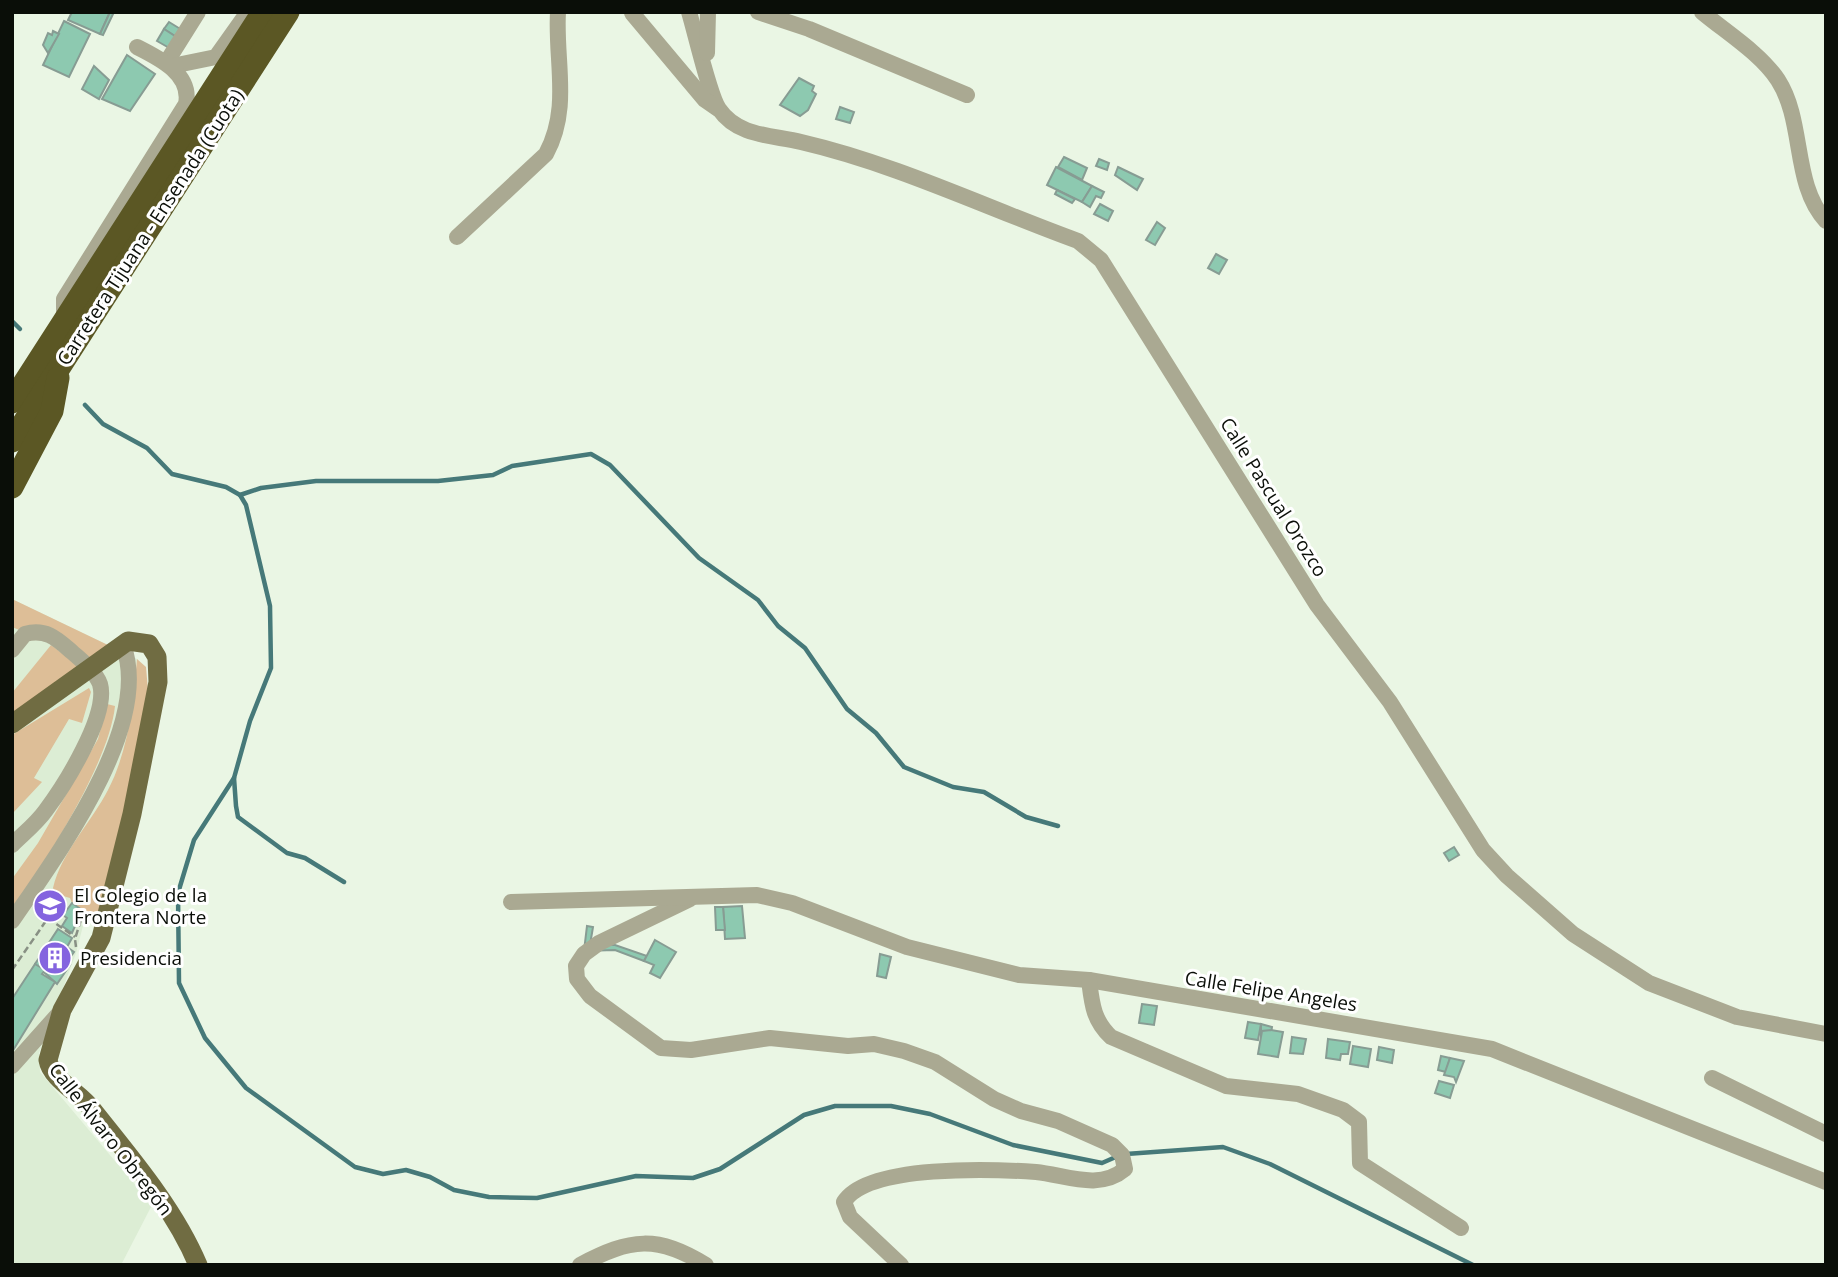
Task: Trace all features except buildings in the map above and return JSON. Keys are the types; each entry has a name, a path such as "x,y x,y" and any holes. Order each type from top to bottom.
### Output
{"highway":[{"name":"Carretera Tijuana - Ensenada (Cuota)","path":"12,402 263,12"},
{"name":"Carretera Tijuana - Ensenada (Cuota)","path":"12,441 288,12"},
{"path":"12,487 52,411 59,369"}],"main road":[{"path":"12,724 123,645 135,640 149,644 157,657 158,682 132,814 100,938 62,1010"},
{"name":"Calle Álvaro Obregón","path":"62,1010 48,1065 90,1106 170,1212 187,1237 198,1265"}],"street":[{"path":"169,64 198,12"},
{"path":"169,64 216,57 248,12"},
{"path":"457,237 546,153 555,138 562,106 558,12"},
{"path":"689,12 718,109"},
{"path":"706,65 708,12"},
{"path":"758,12 809,29 967,95"},
{"path":"1702,12 1744,46 1778,81 1787,100 1809,192 1826,221"},
{"name":"Calle Pascual Orozco","path":"632,13 705,100 737,126 761,136 801,142 895,172 1078,241 1101,260 1317,604 1390,702 1483,850 1573,934 1649,983 1737,1017 1826,1034"},
{"path":"64,320 64,299 186,104 186,89 169,64 137,47"},
{"path":"12,650 25,634 41,632 55,638 89,668 100,686 98,712 80,754 45,812 12,845"},
{"path":"12,921 90,802 111,756 126,706 128,656 123,645"},
{"name":"Calle Felipe Angeles","path":"510,902 757,895 792,903 907,947 1019,975 1089,980 1492,1049 1826,1182"},
{"path":"696,897 599,943 584,954 576,966 577,979 590,996 661,1048 691,1050 770,1038 848,1046 874,1044 934,1062 994,1099 1084,1132 1112,1145 1122,1155 1125,1170 1107,1180 1008,1170 964,1170 877,1180 851,1190 844,1202 850,1217 901,1265"},
{"path":"1089,980 1096,1019 1111,1037 1226,1086 1298,1094 1343,1110 1359,1122 1360,1163 1461,1228"},
{"path":"12,1066 62,1010"},
{"path":"1712,1078 1826,1133"},
{"path":"580,1265 619,1248 662,1243 682,1250 706,1265"}],"path":[{"path":"74,954 75,937 83,913"},
{"path":"12,970 48,918 75,937"}],"shaded area":[{"name":"El Colegio de la Frontera Norte","path":"12,599 137,659 129,747 76,953 39,1053 40,1072 152,1205 121,1265 12,1265"},
{"path":"12,599 110,646 88,658 12,627"},
{"path":"51,645 79,666 12,716 12,693"},
{"path":"137,659 146,667 150,713 99,922 72,903 70,898 56,894 53,888 63,862 108,790 121,759 129,726"},
{"path":"89,688 91,692 82,723 69,719 34,778 42,782 12,814 12,735"},
{"path":"107,704 115,706 101,756 73,813 12,914 12,879 38,843 98,739"}],"waterway":[{"path":"12,321 20,329"},
{"path":"85,405 103,424 147,448 172,474 226,487 240,495 246,505 270,606 271,668 250,721 234,778 238,817 287,853 305,858 344,882"},
{"path":"240,495 261,488 316,481 438,481 493,475 512,466 591,454 610,465 699,558 758,600 778,626 805,648 847,709 876,733 904,767 953,787 984,792 1026,817 1058,826"},
{"path":"234,778 194,840 178,893 179,983 205,1038 246,1088 355,1167 383,1174 406,1170 430,1177 454,1190 489,1197 537,1198 636,1176 693,1178 720,1169 804,1115 835,1106 891,1106 930,1114 1013,1145 1102,1163 1118,1156"},
{"path":"1126,1154 1223,1147 1270,1164 1473,1265"}],"place":[{"name":"El Colegio de la Frontera Norte","path":"50,906"},
{"name":"Presidencia","path":"55,958"}]}
